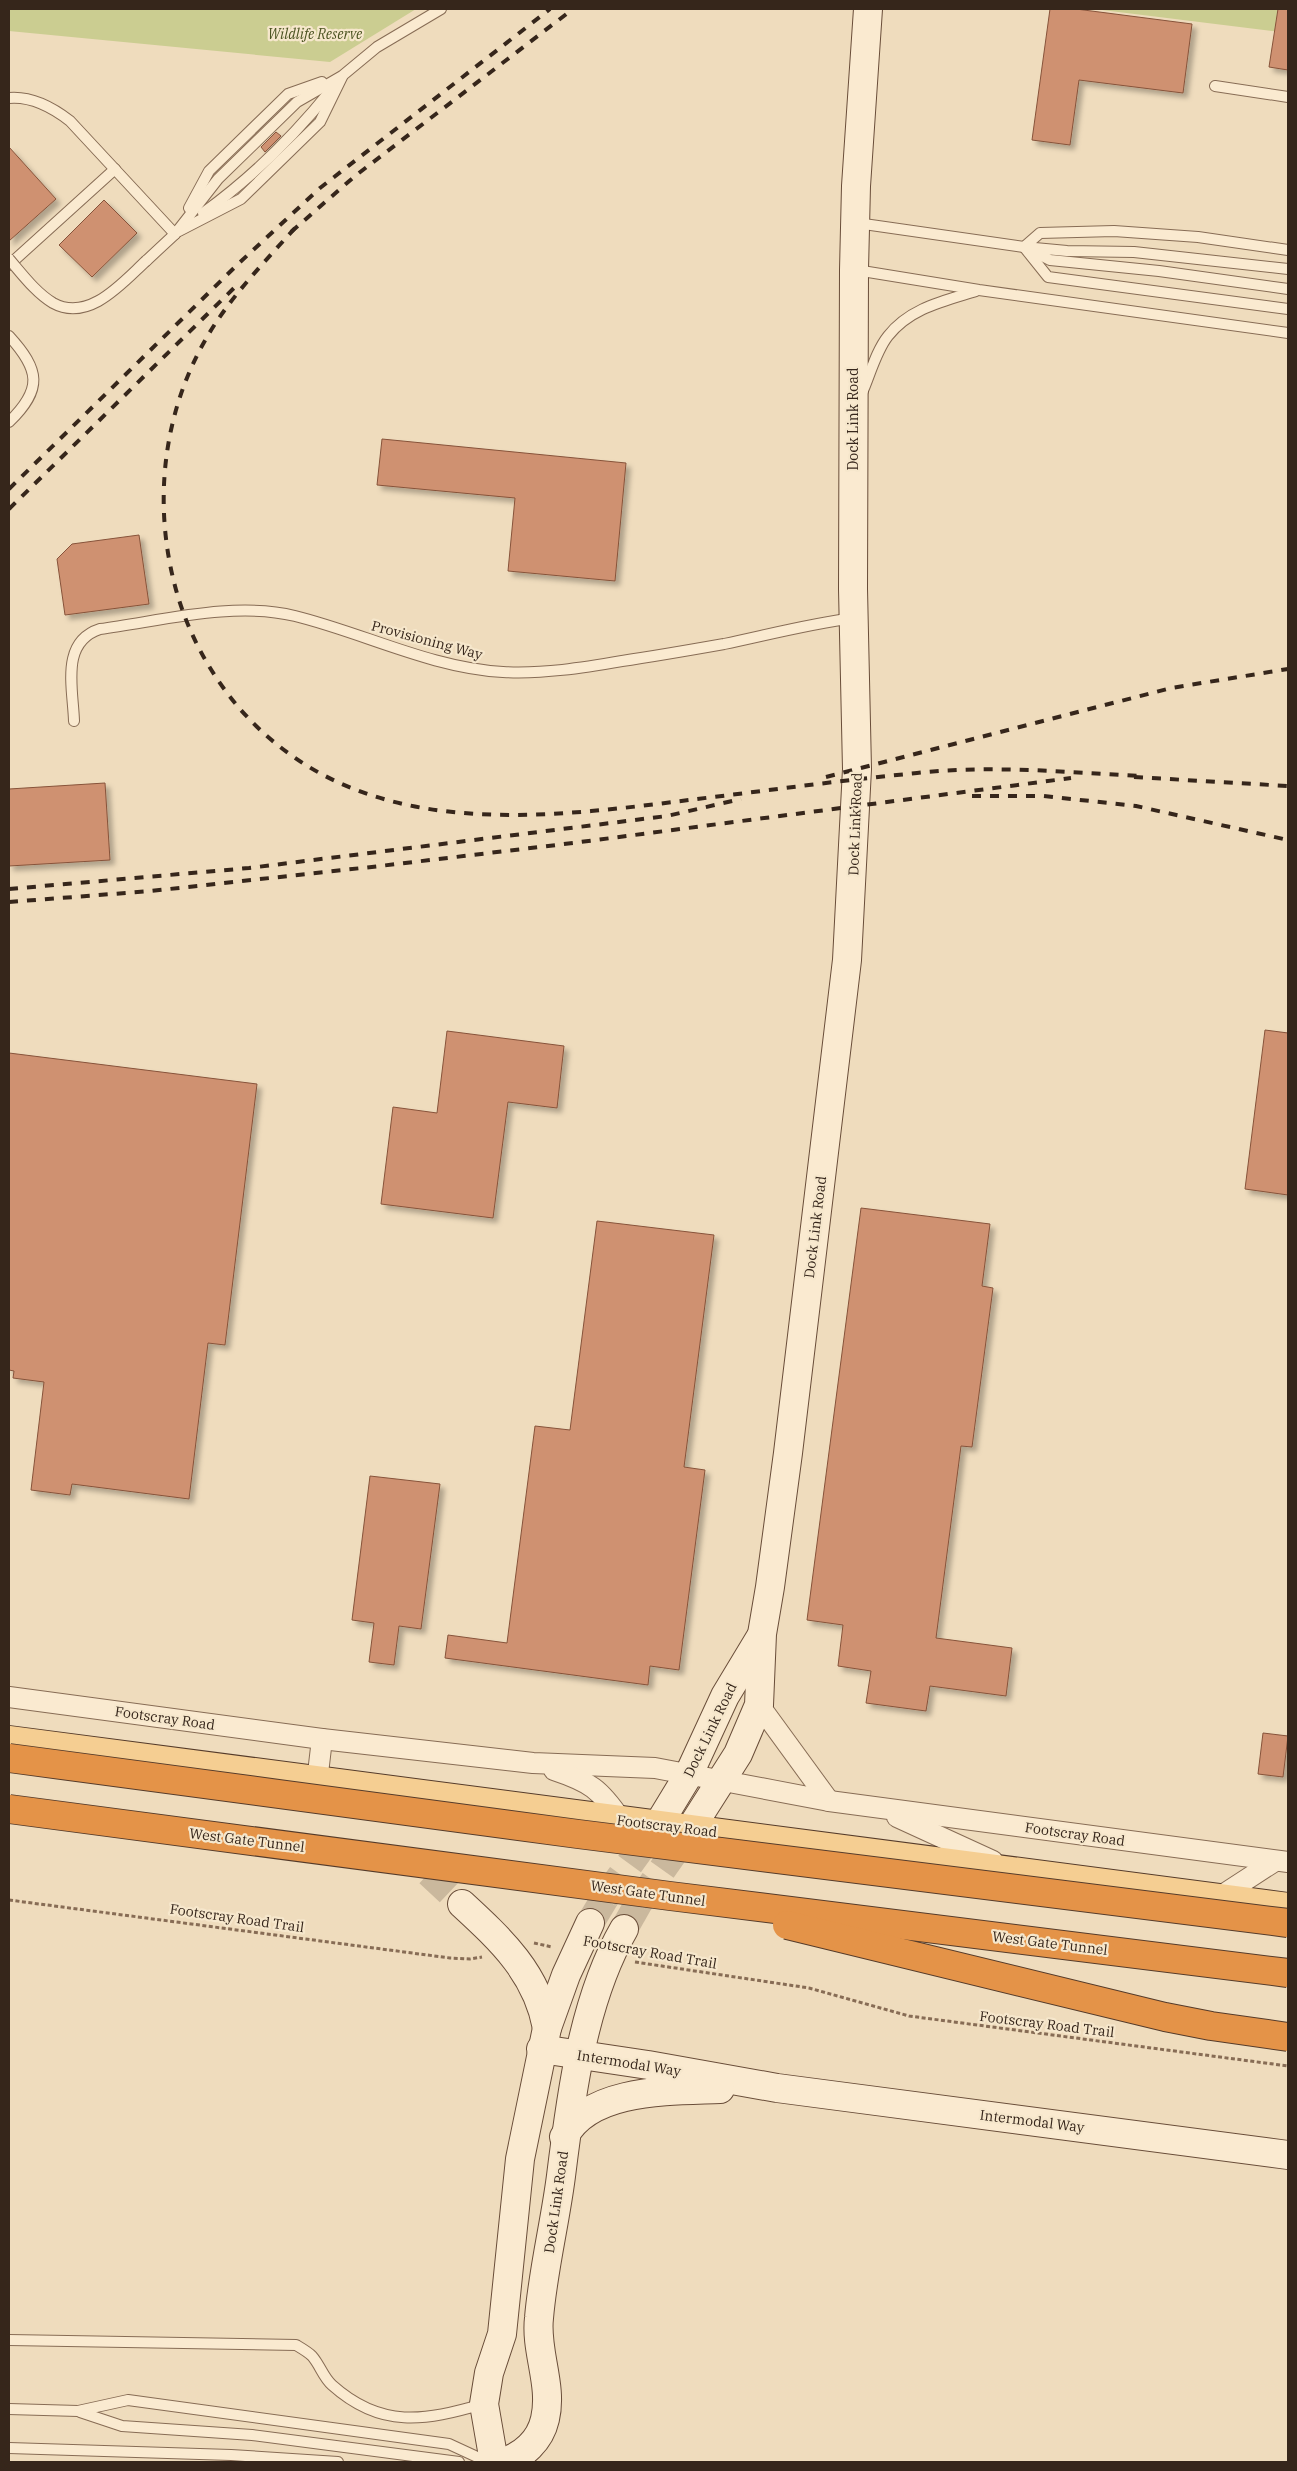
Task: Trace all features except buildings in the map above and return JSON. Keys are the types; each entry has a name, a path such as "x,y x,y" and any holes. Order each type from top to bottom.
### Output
{"highway":[{"path":"9,1758 578,1834 1288,1923"},
{"name":"West Gate Tunnel","path":"9,1809 670,1896 1288,1973"},
{"path":"670,1896 1165,2017 1210,2026 1288,2037"}],"main road":[{"name":"Footscray Road","path":"9,1740 622,1822 691,1829 1288,1907"}],"street":[{"name":"Dock Link Road","path":"691,1829 723,1781 738,1754 758,1705 762,1634 788,1453 847,960 856,806 852,414 855,223 868,9"},
{"name":"Dock Link Road","path":"658,1825 689,1774 725,1696 762,1634"},
{"name":"Footscray Road","path":"9,1697 322,1738 533,1763 654,1768 874,1808 1282,1861"},
{"path":"758,1705 829,1801"},
{"path":"317,1782 322,1738"},
{"path":"533,1763 584,1781 605,1796 622,1822"},
{"name":"Footscray Road","path":"874,1808 970,1852 1018,1871"},
{"name":"Footscray Road","path":"1218,1898 1282,1861"},
{"path":"462,1904 507,1946 534,1985 542,2006 544,2039"},
{"path":"494,2462 484,2404 489,2373 502,2334 520,2159 544,2039 558,1994 590,1923"},
{"name":"Dock Link Road","path":"503,2462 517,2458 532,2445 540,2433 545,2418 547,2389 538,2319 561,2176 564,2137 580,2055 609,1957 624,1929"},
{"name":"Intermodal Way","path":"544,2039 580,2055 777,2088 1288,2155"},
{"name":"Intermodal Way","path":"564,2137 569,2128 586,2111 621,2098 687,2090 777,2088"}],"lane":[{"path":"175,234 218,179 297,102 342,76 377,47 441,9"},
{"path":"9,259 42,295 59,306 72,308 88,306 105,297 175,234 233,192 311,115 342,76"},
{"path":"175,234 241,199 320,122 342,76"},
{"path":"175,234 209,171 288,94 342,76"},
{"path":"1215,86 1288,97"},
{"path":"9,98 30,99 55,109 115,169 175,234"},
{"path":"9,265 115,169"},
{"path":"855,223 1024,247 1067,251 1134,252 1288,269"},
{"path":"1024,247 1040,233 1114,231 1198,237 1288,250"},
{"path":"1024,247 1050,260 1158,271 1288,289"},
{"path":"1024,247 1048,277 1288,309"},
{"path":"854,270 979,290 1288,333"},
{"path":"852,414 887,337 904,319 929,305 979,290"},
{"path":"9,336 29,361 34,373 34,386 31,397 9,422"},
{"name":"Provisioning Way","path":"74,721 72,662 74,650 87,634 100,629 185,616 252,611 294,616 448,662 501,672 579,668 666,654 854,618"},
{"path":"9,2340 296,2345 312,2356 329,2383 369,2410 389,2416 414,2419 440,2416 484,2404"},
{"path":"9,2409 78,2411 128,2400 449,2444 488,2462"},
{"path":"78,2411 122,2426 252,2435 459,2462"},
{"path":"9,2448 231,2455 338,2462"}],"path":[{"name":"Footscray Road Trail","path":"9,1900 450,1958 480,1957 519,1940 576,1951"},
{"name":"Footscray Road Trail","path":"609,1957 809,1988 909,2016 1288,2066"}],"green space":[{"name":"Wildlife Reserve","path":"9,9 416,9 330,62 9,31"},
{"path":"1094,9 1288,9 1288,33"}],"tunnel":[{"path":"605,1898 657,1826"},
{"path":"638,1904 690,1830"},
{"path":"429,1873 462,1904"},
{"path":"590,1923 605,1898"},
{"path":"624,1929 638,1904"}],"railway":[{"path":"9,489 237,265 320,188 550,9"},
{"path":"291,232 355,176 573,9"},
{"path":"295,228 236,295 219,318 201,348 186,380 175,414 164,482 164,517 168,552 180,603 193,636 209,667 229,696 240,709 287,752 339,783 395,802 453,812 514,815 637,806 945,771 1000,769 1139,776"},
{"path":"9,509 236,286"},
{"path":"826,777 1171,688 1288,669"},
{"path":"1134,777 1288,786"},
{"path":"9,902 151,891 380,866 573,843 1071,778"},
{"path":"972,796 1044,796 1136,806 1288,840"},
{"path":"9,889 249,868 667,816 741,799"}]}
